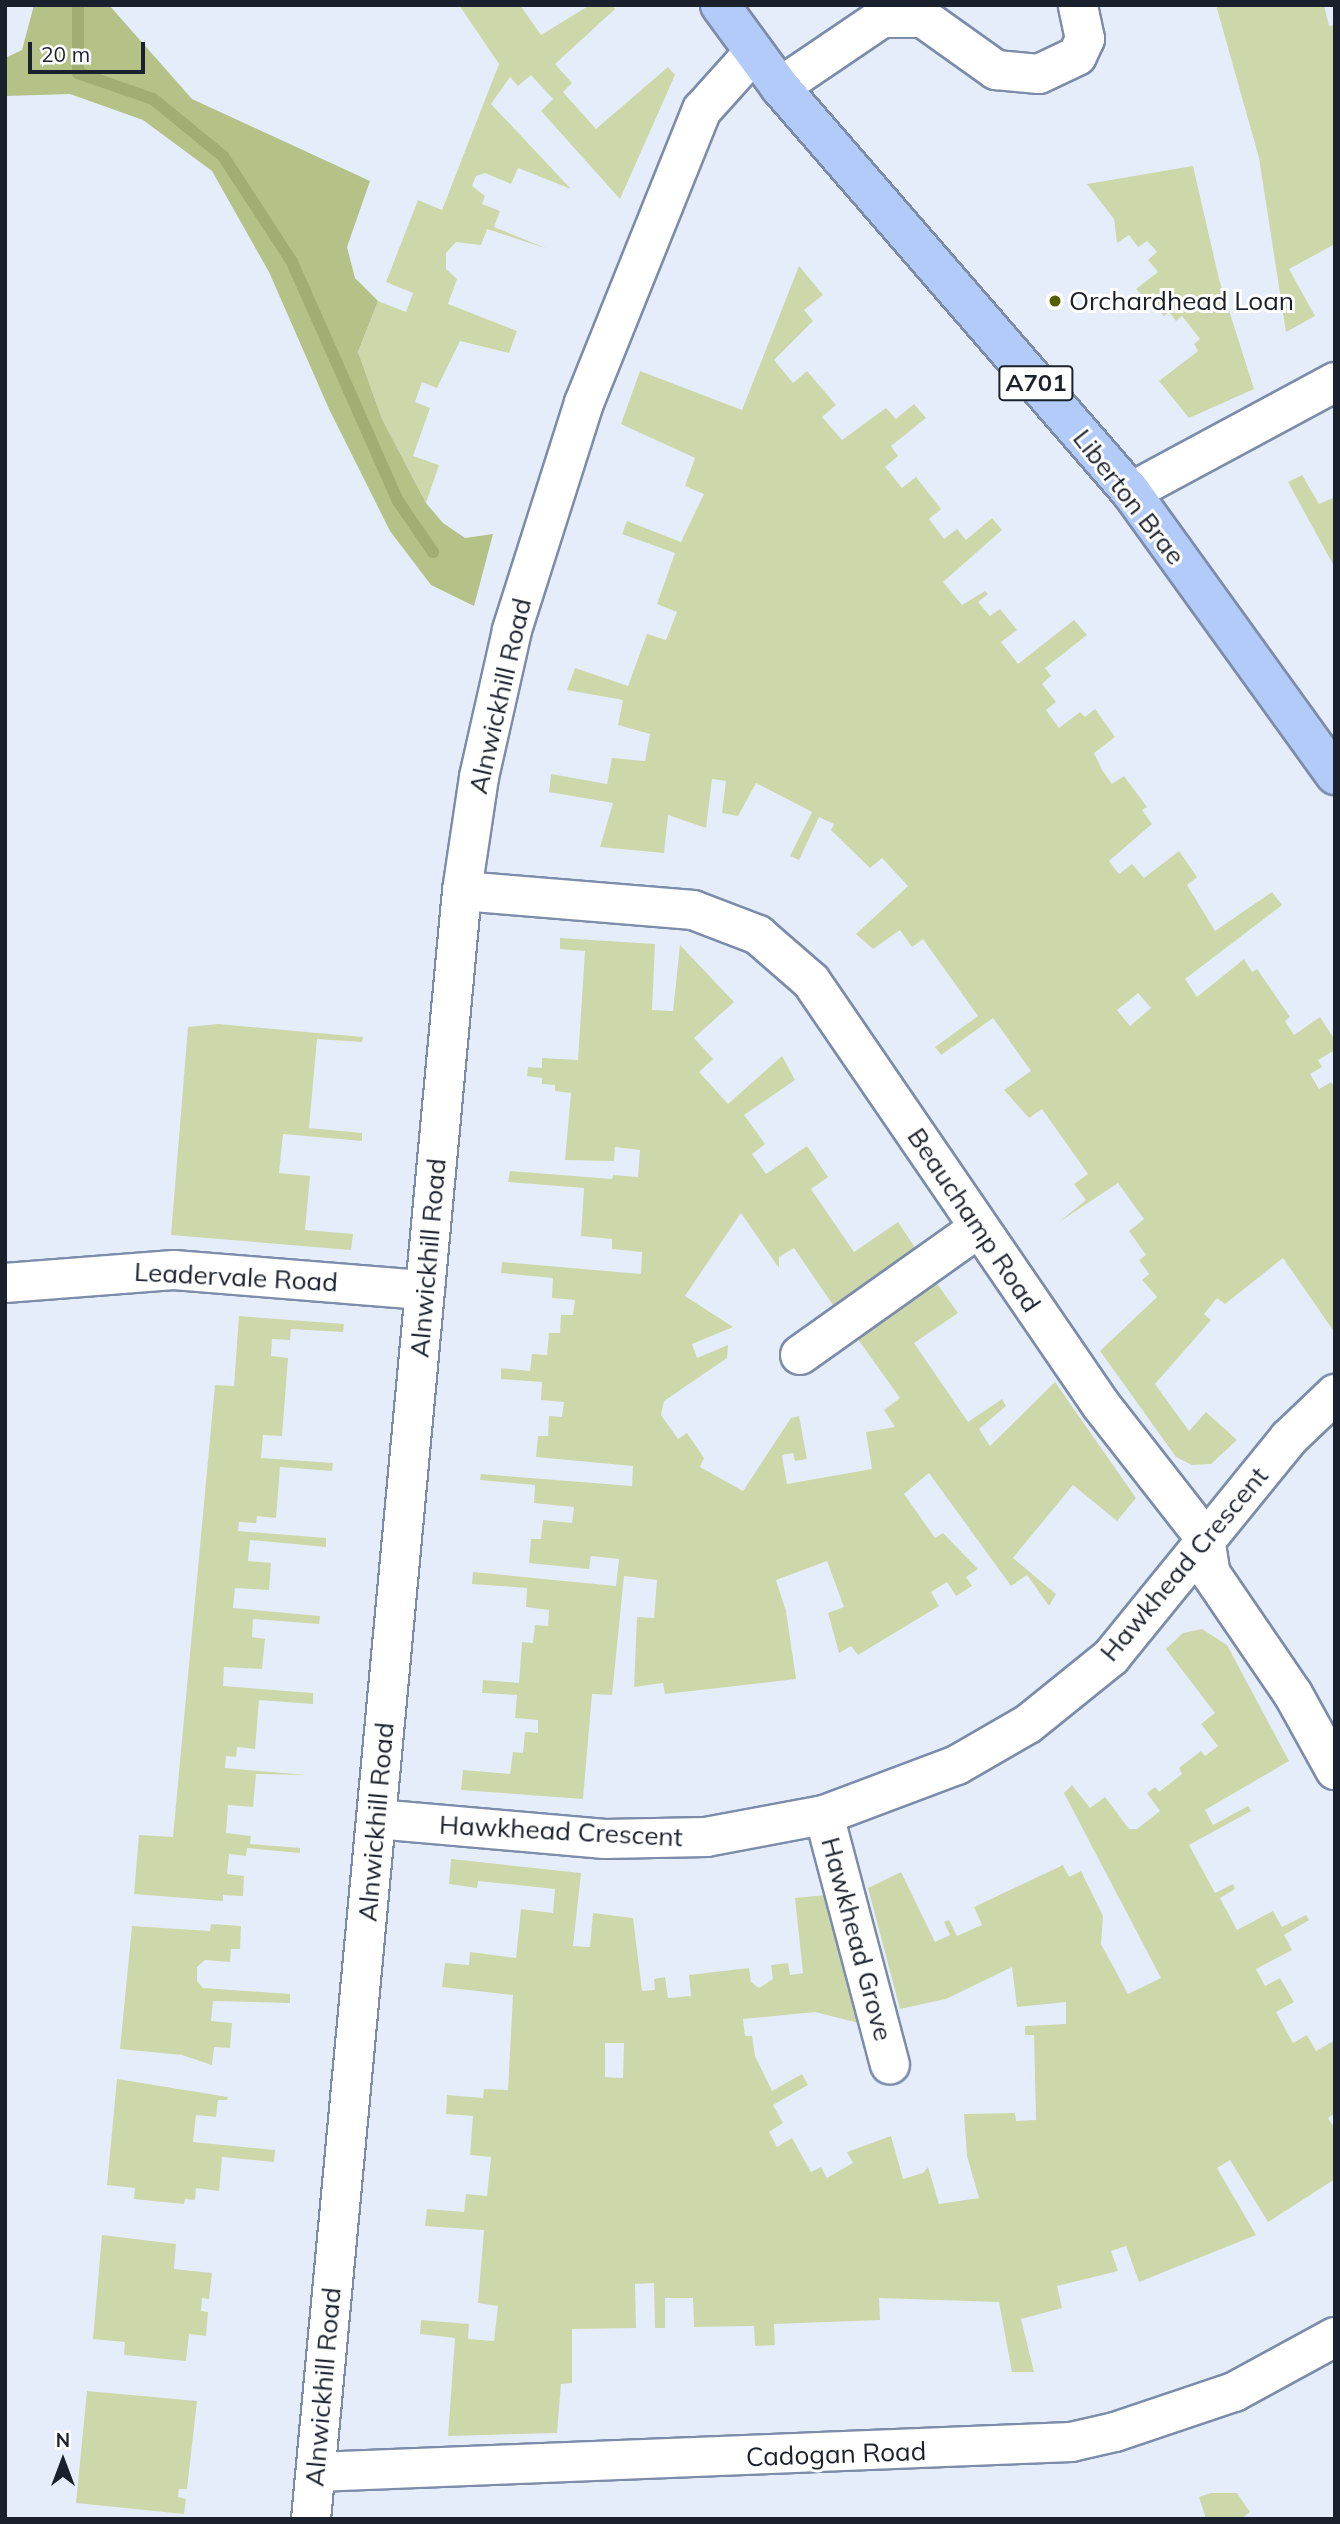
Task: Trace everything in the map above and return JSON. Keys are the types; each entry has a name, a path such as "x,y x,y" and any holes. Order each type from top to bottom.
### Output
{"main road":[{"name":"Liberton Brae","path":"720,5 780,87 1131,492 1335,775"}],"street":[{"path":"780,87 883,18 923,18 996,70 1040,74 1077,56 1085,39 1078,5"},
{"name":"Alnwickhill Road","path":"311,2519 462,891 479,777 512,630 584,403 702,110 754,52"},
{"path":"1131,492 1335,382"},
{"name":"Beauchamp Road","path":"462,891 693,910 758,935 811,981 1156,1482 1205,1538"},
{"path":"800,1355 979,1228"},
{"name":"Leadervale Road","path":"5,1283 174,1270 425,1290"},
{"name":"Hawkhead Crescent","path":"376,1819 656,1840 751,1831 824,1815 937,1773 992,1748 1028,1724 1111,1657 1205,1538 1289,1438 1335,1394"},
{"path":"1205,1538 1211,1574 1293,1694 1335,1770"},
{"name":"Hawkhead Grove","path":"824,1815 890,2064"},
{"name":"Cadogan Road","path":"316,2472 1071,2442 1115,2432 1234,2392 1335,2337"}],"green space":[{"path":"34,5 109,5 192,99 370,181 347,247 355,278 378,301 358,352 382,419 426,503 443,523 465,538 493,534 474,606 431,585 390,531 329,409 269,272 212,171 143,120 70,94 5,96 5,58 22,50"},
{"path":"459,5 520,5 541,35 590,5 612,5 615,9 555,64 572,83 563,92 596,129 668,67 675,75 620,199 541,111 553,99 531,75 518,86 510,77 491,104 571,189 518,168 511,184 485,173 476,176 472,186 485,196 482,204 500,211 494,227 548,249 487,229 481,245 456,242 446,253 446,269 457,279 448,304 517,331 509,353 460,341 437,388 422,382 415,402 430,408 413,456 439,465 426,503 382,419 358,352 378,301 406,312 413,293 386,282 418,200 442,210 499,64"},
{"path":"1216,5 1324,5 1329,26 1335,25 1335,244 1289,269 1315,316 1286,332 1259,158"},
{"path":"1193,166 1219,279 1254,389 1189,418 1159,381 1198,351 1194,344 1200,339 1182,316 1176,321 1169,312 1164,316 1136,289 1158,272 1148,260 1157,252 1147,241 1138,247 1129,235 1117,243 1114,219 1087,184"},
{"path":"799,266 823,295 804,310 813,321 774,360 793,383 807,371 836,405 822,417 842,440 886,408 896,419 914,404 926,418 891,446 898,456 885,467 902,488 916,477 941,509 929,519 944,539 957,529 966,540 992,518 1002,530 943,582 962,605 985,591 988,594 978,602 990,616 1000,609 1017,630 1001,642 1018,664 1074,620 1087,635 1045,668 1051,676 1042,684 1056,702 1046,710 1059,728 1080,712 1085,717 1095,709 1115,737 1094,753 1102,770 1112,784 1124,776 1147,807 1142,810 1152,824 1109,861 1119,874 1132,864 1144,878 1179,851 1197,877 1187,885 1215,931 1272,892 1282,905 1185,979 1197,997 1244,959 1252,972 1257,969 1290,1017 1285,1021 1294,1035 1320,1017 1335,1040 1335,1050 1318,1060 1322,1067 1310,1074 1319,1089 1331,1082 1335,1088 1335,1333 1283,1258 1225,1304 1217,1298 1204,1314 1211,1320 1155,1384 1189,1431 1206,1412 1237,1440 1211,1464 1192,1465 1176,1457 1100,1351 1157,1297 1142,1280 1149,1274 1139,1260 1146,1255 1129,1231 1144,1219 1118,1183 1059,1222 1086,1200 1074,1184 1088,1174 1042,1109 1029,1118 1004,1090 1031,1071 993,1018 941,1055 935,1047 978,1016 923,939 912,947 900,930 873,949 856,934 908,886 882,858 870,868 831,830 834,824 819,817 799,860 790,856 812,812 756,783 738,816 722,813 726,781 712,779 706,828 668,815 664,853 600,847 613,803 549,792 551,774 607,784 612,758 645,761 650,734 618,725 623,700 567,690 575,668 628,686 647,634 666,640 677,612 657,604 675,553 622,534 627,521 681,542 704,494 685,486 695,458 621,424 640,371 742,410","holes":["1138,993 1151,1008 1130,1026 1117,1010"]},
{"path":"1302,475 1319,504 1335,497 1335,568 1288,482"},
{"path":"560,938 655,944 652,1010 673,1011 680,945 734,1002 694,1038 713,1059 699,1072 728,1104 782,1056 795,1080 744,1115 765,1144 752,1154 766,1174 807,1146 828,1177 811,1189 854,1252 898,1222 916,1249 833,1305 794,1248 779,1257 779,1268 741,1213 685,1296 733,1327 692,1344 697,1358 728,1345 727,1358 664,1401 661,1415 678,1439 687,1433 704,1458 700,1467 743,1491 791,1418 799,1416 807,1459 795,1461 793,1453 782,1455 787,1484 872,1469 866,1432 895,1427 884,1410 900,1398 857,1338 935,1281 958,1313 914,1343 968,1422 1002,1399 1006,1406 979,1429 990,1446 1055,1382 1136,1498 1117,1521 1073,1485 1013,1558 1056,1594 1049,1606 1027,1575 1011,1586 929,1473 904,1494 935,1538 943,1533 978,1569 966,1577 972,1586 956,1596 947,1582 931,1592 939,1606 858,1655 851,1646 839,1653 828,1613 844,1607 827,1561 776,1580 786,1611 796,1679 665,1694 663,1683 634,1687 637,1617 654,1618 657,1580 624,1576 612,1695 592,1694 583,1799 461,1790 463,1770 510,1774 513,1752 523,1753 525,1732 538,1733 538,1720 515,1718 517,1695 482,1693 483,1680 519,1683 522,1642 533,1643 535,1625 548,1626 549,1610 526,1607 527,1588 472,1584 473,1572 616,1586 619,1559 591,1556 589,1569 529,1563 531,1539 541,1539 543,1520 572,1523 574,1507 534,1503 535,1485 480,1480 481,1474 632,1486 633,1466 536,1457 538,1436 548,1436 549,1416 562,1417 564,1402 541,1400 542,1382 501,1379 501,1368 530,1371 532,1354 547,1355 549,1333 560,1333 561,1315 573,1315 575,1300 552,1298 553,1278 501,1273 502,1262 641,1274 642,1252 612,1249 612,1239 581,1236 584,1188 508,1182 510,1171 612,1179 613,1175 638,1177 640,1150 615,1147 614,1161 565,1160 571,1093 555,1091 555,1085 542,1084 542,1078 527,1076 528,1067 542,1068 542,1058 578,1060 585,951 560,949"},
{"path":"218,1024 363,1037 362,1042 317,1039 309,1128 362,1133 362,1141 283,1134 279,1173 310,1176 305,1230 353,1234 351,1250 171,1235 188,1027"},
{"path":"239,1316 344,1324 343,1332 291,1329 290,1340 272,1339 271,1356 288,1358 282,1436 263,1435 261,1458 333,1463 332,1471 280,1467 276,1518 257,1516 256,1523 239,1522 238,1531 326,1538 326,1547 250,1540 248,1561 271,1563 269,1590 235,1588 233,1608 320,1616 319,1624 253,1619 252,1637 265,1639 262,1669 224,1667 223,1686 313,1693 313,1704 259,1700 255,1749 237,1747 236,1757 226,1756 225,1768 306,1775 256,1774 253,1807 228,1805 226,1833 251,1836 250,1844 300,1848 300,1853 247,1848 246,1856 229,1854 227,1874 244,1876 243,1896 223,1895 223,1901 134,1894 139,1835 173,1837 215,1385 234,1386"},
{"path":"1202,1629 1227,1645 1289,1761 1205,1810 1213,1825 1248,1806 1251,1811 1189,1845 1215,1893 1233,1884 1235,1889 1220,1898 1237,1930 1273,1911 1282,1927 1306,1915 1309,1920 1284,1935 1292,1950 1256,1969 1265,1986 1280,1978 1294,2002 1276,2012 1293,2043 1307,2035 1316,2051 1335,2040 1335,2113 1328,2118 1335,2129 1335,2179 1268,2222 1230,2160 1217,2168 1256,2235 1139,2282 1126,2246 1111,2251 1118,2271 1057,2286 1062,2308 1021,2319 1034,2372 1012,2372 999,2302 879,2298 880,2320 774,2324 775,2345 755,2346 754,2326 694,2327 693,2298 665,2298 665,2328 655,2328 654,2283 635,2284 636,2328 572,2329 572,2383 561,2384 557,2433 448,2436 455,2338 420,2334 421,2320 469,2324 468,2339 494,2341 498,2306 478,2303 484,2230 425,2226 427,2209 464,2212 466,2194 487,2196 491,2157 470,2155 473,2116 446,2114 447,2095 483,2098 484,2089 508,2090 513,1995 442,1987 445,1963 469,1965 470,1952 516,1958 521,1909 553,1913 555,1889 478,1881 477,1888 449,1884 451,1859 581,1873 573,1946 590,1947 593,1913 633,1918 642,1991 655,1990 654,1979 665,1977 668,1998 691,1996 689,1975 749,1968 751,1982 759,1988 773,1979 771,1965 788,1963 790,1975 803,1973 795,1898 826,1895 859,2023 815,2012 743,2019 745,2036 752,2036 755,2056 772,2091 802,2074 808,2085 773,2105 783,2123 769,2132 777,2147 792,2138 811,2172 821,2167 827,2178 853,2163 847,2152 891,2136 903,2179 923,2173 928,2167 939,2204 979,2198 967,2156 964,2114 1015,2113 1016,2121 1036,2120 1034,2035 1025,2035 1025,2026 1066,2024 1066,2002 1017,2007 1012,1967 946,1999 900,2009 868,1888 901,1872 935,1942 950,1935 944,1922 949,1920 957,1936 982,1925 974,1907 1063,1865 1069,1877 1081,1871 1103,1916 1101,1944 1128,1994 1161,1978 1064,1793 1072,1785 1090,1808 1105,1797 1129,1829 1137,1829 1160,1811 1147,1793 1155,1787 1159,1792 1182,1774 1179,1768 1201,1751 1205,1756 1218,1746 1201,1724 1215,1713 1166,1649 1183,1633","holes":["605,2043 624,2043 623,2078 605,2077"]},
{"path":"211,1924 241,1926 240,1949 231,1949 230,1962 205,1960 197,1967 197,1981 203,1988 290,1994 290,2003 213,2001 211,2021 232,2023 230,2048 214,2047 212,2065 182,2055 120,2049 132,1926 210,1931"},
{"path":"117,2079 228,2097 227,2100 218,2100 216,2117 196,2115 193,2142 275,2150 274,2162 222,2157 219,2191 196,2188 195,2200 185,2199 184,2204 134,2199 135,2188 107,2185"},
{"path":"102,2235 176,2244 174,2269 212,2273 209,2299 202,2298 201,2311 208,2312 206,2336 189,2334 186,2361 124,2355 125,2342 93,2339"},
{"path":"87,2391 197,2401 187,2489 179,2489 178,2497 186,2499 184,2514 76,2503"},
{"path":"1211,2493 1237,2493 1250,2512 1241,2519 1206,2519 1199,2497"}],"waterway":[{"path":"78,5 78,73 153,99 223,156 292,262 398,501 433,552"}],"place":[{"name":"Orchardhead Loan","path":"1055,301"}]}
